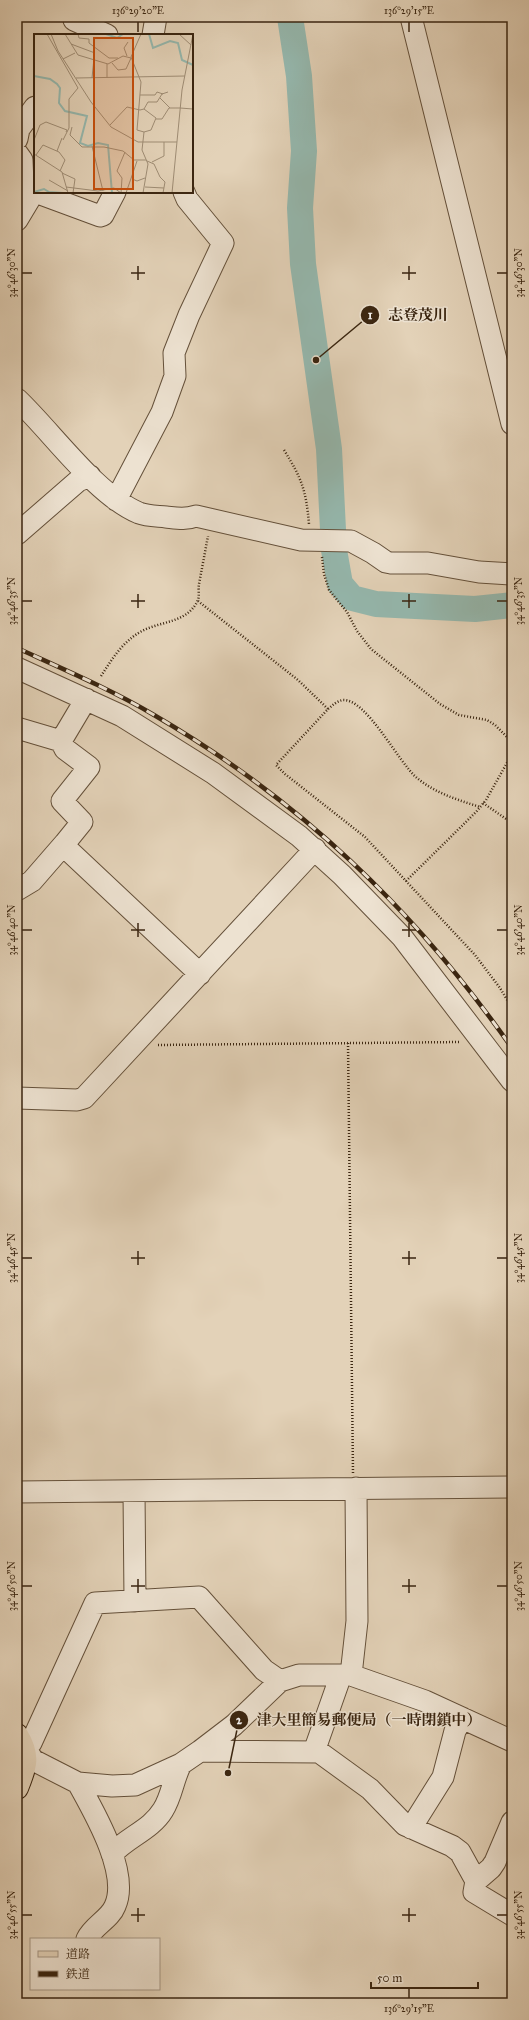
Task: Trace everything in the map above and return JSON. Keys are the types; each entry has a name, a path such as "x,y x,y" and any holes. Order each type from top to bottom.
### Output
{"main road":[{"path":"17,1788 26,1766 21,1742"}],"street":[{"path":"153,34 156,17"},
{"path":"412,17 512,424"},
{"path":"73,24 104,34"},
{"path":"18,132 34,108"},
{"path":"17,152 22,160 23,184 33,192 17,220"},
{"path":"36,193 100,216 103,215 114,193"},
{"path":"116,500 162,412 175,376 174,353 189,315 223,243 187,199 184,193"},
{"path":"17,399 90,476 116,500 139,513 182,518 196,516 284,538 317,541 351,540 386,562 428,564 479,572 512,574"},
{"path":"17,534 78,481 90,476"},
{"path":"17,668 117,713 213,773 217,778 263,809 314,850 342,875 402,937 512,1081"},
{"path":"61,741 86,699"},
{"path":"17,728 61,741 65,750 89,767 62,801 82,822 32,881 20,882"},
{"path":"65,843 67,850 200,974"},
{"path":"17,1098 77,1100 84,1098 135,1045 314,850"},
{"path":"17,1492 512,1487"},
{"path":"316,1752 316,1746 346,1675 357,1621 355,1488"},
{"path":"134,1491 134,1601"},
{"path":"21,1742 31,1743 95,1603 199,1597 264,1670 280,1681"},
{"path":"21,1742 33,1760 78,1783 112,1786 135,1785 181,1764 234,1724 280,1681 299,1675 346,1675 425,1701 512,1741"},
{"path":"411,1828 443,1776 455,1731 462,1718"},
{"path":"200,1751 316,1752 325,1756 365,1785 405,1825 452,1846 460,1852 476,1881"},
{"path":"112,1854 122,1843 142,1832 161,1814 168,1800 181,1764"},
{"path":"78,1783 98,1819 115,1861 117,1877 117,1901 115,1908 89,1938"},
{"path":"512,1823 495,1862 491,1868 476,1881 474,1892 512,1916"}],"path":[{"path":"284,450 299,474 329,590 371,649 440,704 463,716 487,720 495,725 512,742"},
{"path":"101,676 111,660 131,638 142,631 185,616 198,601 199,586 208,535"},
{"path":"198,601 298,680 328,709"},
{"path":"480,807 451,798 419,780 405,767 374,723 359,706 345,700 338,701 328,709 276,765 365,837 475,955 500,988 512,1008"},
{"path":"406,881 480,807 512,754"},
{"path":"483,803 512,823"},
{"path":"135,1045 482,1042"},
{"path":"348,1043 355,1488"}],"waterway":[{"path":"290,17 299,76 304,151 300,208 303,264 329,449 334,550 340,584 352,598 376,604 475,609 512,605"}],"railway":[{"path":"17,648 103,688 154,715 207,748 258,783 306,821 395,904 436,950 475,998 512,1048"}],"place":[{"name":"志登茂川","path":"316,360"},
{"name":"津大里簡易郵便局（一時閉鎖中）","path":"228,1773"}]}
